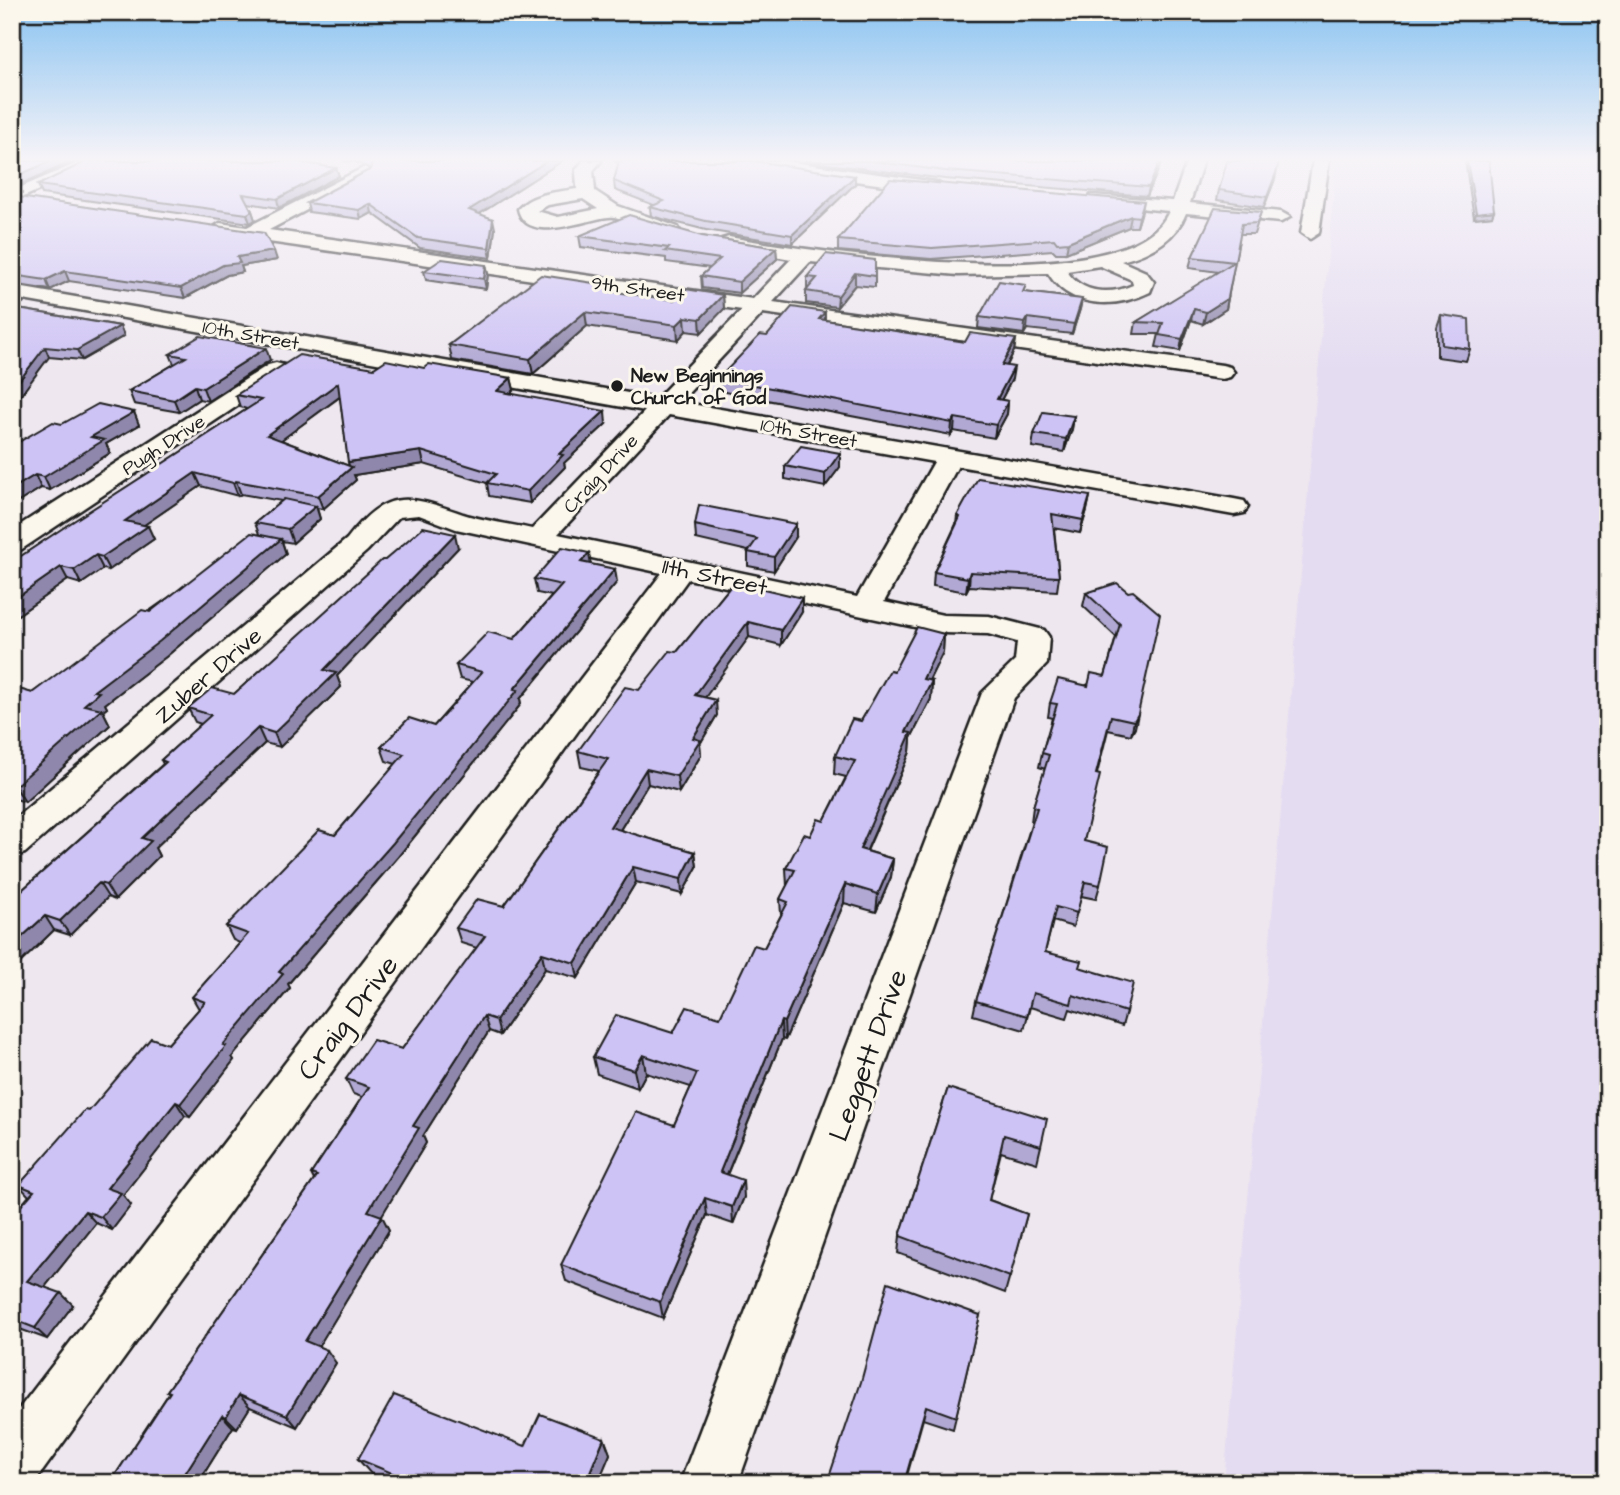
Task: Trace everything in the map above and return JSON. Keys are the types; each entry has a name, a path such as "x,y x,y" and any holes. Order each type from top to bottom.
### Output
{"street":[{"name":"9th Street","path":"235,231 1222,372"},
{"path":"250,233 254,231"},
{"path":"676,231 689,235"},
{"path":"713,240 805,256 933,268 1055,268 1105,261 1148,244 1169,231"},
{"name":"Craig Drive","path":"539,538 805,256"},
{"path":"1055,268 1067,286 1089,295 1122,295 1143,288 1144,282 1139,276 1105,261"},
{"name":"10th Street","path":"12,292 1234,507"},
{"name":"Pugh Drive","path":"12,543 314,345"},
{"path":"866,607 950,457"},
{"name":"11th Street","path":"400,504 426,506 456,520 943,624 989,625 1033,637"},
{"name":"Zuber Drive","path":"12,843 358,545 374,520 400,504"},
{"name":"Craig Drive","path":"12,1465 681,568"},
{"name":"Leggett Drive","path":"709,1483 999,693 1031,664 1033,637"}],"shaded area":[{"path":"1330,231 1608,231 1608,1483 1224,1483"}],"building":[{"path":"12,231 249,231 264,233 274,251 237,257 240,263 223,265 181,288 65,271 46,280 12,275"},
{"path":"408,231 491,231 489,248 418,238"},
{"path":"591,231 684,231 776,248 739,282 701,276 720,259 665,251 669,248 579,236"},
{"path":"766,231 797,231 792,235"},
{"path":"846,231 1095,231 1068,242 1057,243 1054,239 932,248 838,240"},
{"path":"1204,231 1241,231 1228,298 1206,312 1194,309 1182,339 1159,335 1163,323 1136,322 1234,262 1192,257"},
{"path":"826,254 875,260 875,276 855,273 838,296 806,291 817,278 807,277"},
{"path":"442,259 486,265 484,279 424,271"},
{"path":"541,275 613,286 608,291 674,300 685,289 723,295 700,319 685,317 677,325 585,312 530,359 449,345"},
{"path":"999,281 1026,285 1023,292 1082,299 1074,324 1028,318 1025,323 979,317"},
{"path":"792,307 825,312 819,319 965,342 970,333 1016,339 1002,365 1014,367 997,399 1008,401 996,425 955,418 952,423 719,378 760,335 767,336"},
{"path":"12,308 120,326 77,350 45,347 12,390"},
{"path":"1441,315 1469,319 1470,349 1442,345"},
{"path":"200,336 266,348 203,388 195,386 174,400 129,391 186,357 170,354"},
{"path":"299,355 374,368 386,360 424,368 429,364 511,378 497,391 605,411 559,454 563,455 528,491 487,483 496,474 421,451 348,462 338,383 267,435 352,467 318,496 236,481 233,483 195,473 125,521 148,526 102,557 96,555 74,570 61,567 12,601 12,562 261,400 236,395"},
{"path":"98,404 134,412 91,437 104,440 44,477 35,475 12,489 12,446 53,422 62,424"},
{"path":"1043,412 1074,416 1066,439 1034,434"},
{"path":"801,446 840,453 825,474 785,466"},
{"path":"978,478 1090,496 1083,520 1052,514 1059,577 970,572 968,578 934,572 960,517 957,516"},
{"path":"284,499 316,506 288,529 255,523"},
{"path":"699,505 796,524 774,557 748,552 757,539 695,525"},
{"path":"423,527 455,534 324,670 336,673 274,733 258,728 142,838 151,841 106,885 99,883 60,921 45,916 12,946 12,899 166,762 161,760 211,715 188,708 212,688 234,694 382,560"},
{"path":"251,533 281,539 160,641 94,691 99,692 84,705 102,709 15,786 12,785 12,687 32,693 142,610 150,612"},
{"path":"562,547 589,553 581,562 615,569 514,689 518,690 393,843 279,972 283,974 223,1045 226,1046 180,1104 176,1102 107,1188 121,1193 101,1217 85,1211 27,1281 61,1293 35,1328 12,1319 12,1216 34,1191 19,1185 85,1110 89,1111 151,1038 168,1044 205,1002 192,997 248,934 226,926 319,830 335,835 404,754 381,747 409,718 434,726 482,672 456,665 488,632 514,639 562,585 534,579"},
{"path":"734,582 802,598 781,630 748,622 695,695 716,700 693,738 700,740 677,776 646,769 610,827 695,852 681,879 633,867 575,963 542,953 496,1020 484,1016 413,1126 419,1128 368,1211 382,1216 305,1341 327,1350 287,1415 239,1395 226,1417 222,1415 179,1483 110,1483 170,1392 167,1391 317,1176 311,1174 369,1087 346,1079 373,1040 402,1049 485,936 456,928 477,899 504,906 608,759 578,751 625,687 639,690 670,651 677,652"},
{"path":"1117,583 1128,592 1133,591 1160,614 1138,714 1134,721 1111,716 1096,774 1100,775 1084,841 1108,847 1100,885 1085,882 1077,913 1056,907 1045,952 1081,961 1079,967 1133,983 1126,1012 1073,995 1071,1004 1033,993 1027,1016 976,1001 1037,808 1033,807 1049,755 1042,753 1057,704 1050,703 1058,679 1088,686 1091,673 1105,676 1120,624 1086,593"},
{"path":"917,627 944,634 923,679 932,681 906,732 911,733 860,849 893,859 878,894 845,884 784,1022 781,1021 720,1172 743,1180 732,1207 705,1198 660,1302 561,1265 636,1112 674,1125 697,1073 643,1055 634,1070 593,1057 616,1015 673,1033 687,1007 720,1017 754,945 764,948 788,902 780,899 795,870 786,868 804,834 810,836 818,819 824,821 855,761 835,756 852,719 861,721 890,670 894,671"},
{"path":"948,1088 1047,1119 1041,1146 1004,1135 989,1200 1027,1214 1010,1277 900,1236"},
{"path":"888,1282 980,1315 956,1417 926,1406 904,1483 827,1483 861,1382"},
{"path":"394,1395 525,1446 540,1414 604,1438 590,1472 617,1483 416,1483 358,1459"}],"place":[{"name":"New Beginnings Church of God","path":"617,386"}]}
